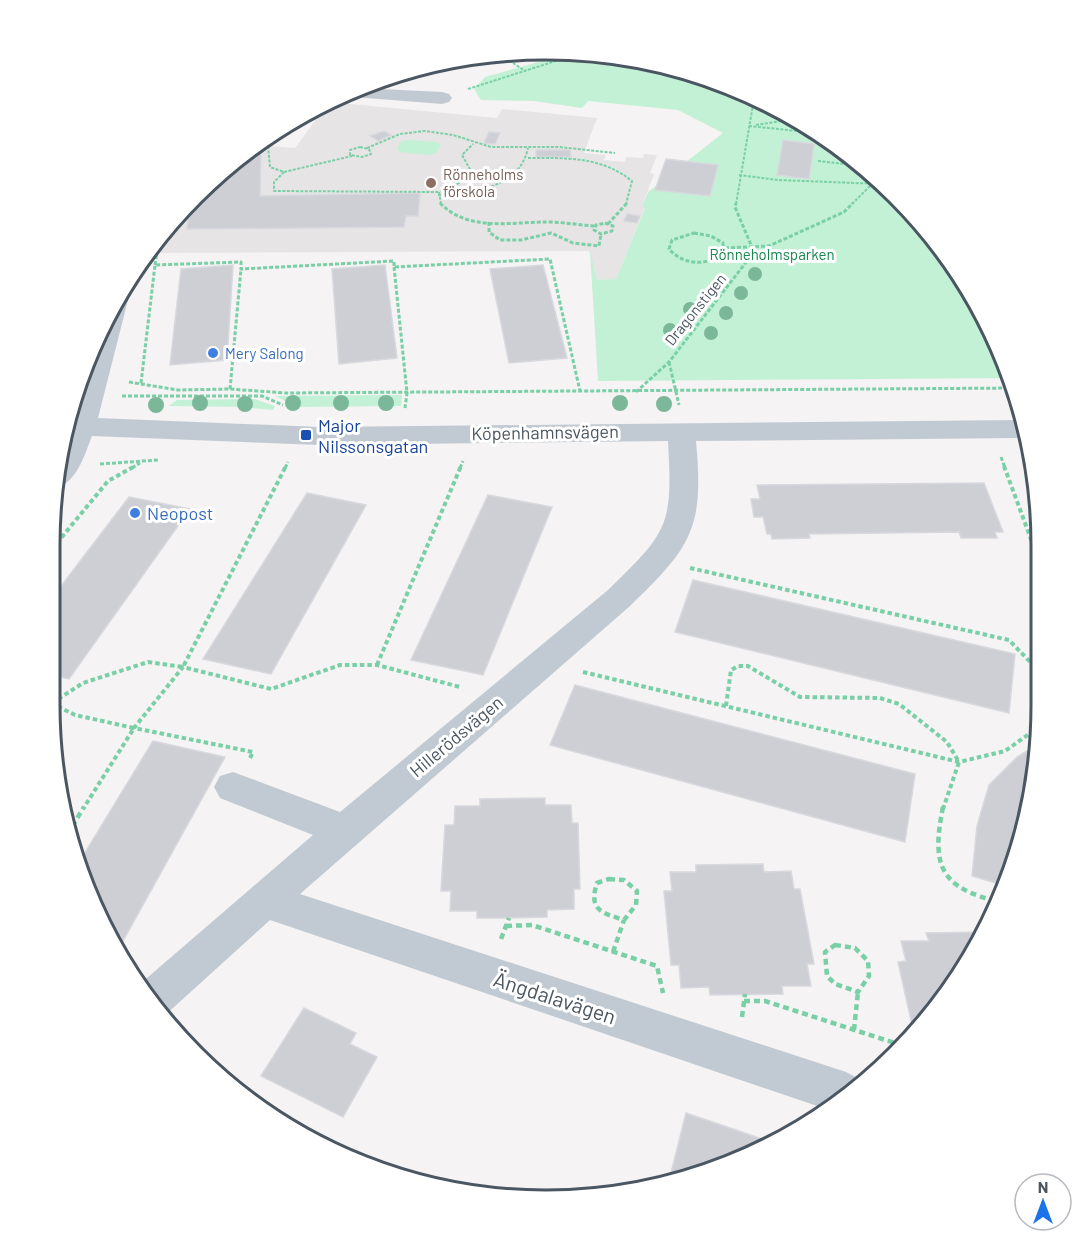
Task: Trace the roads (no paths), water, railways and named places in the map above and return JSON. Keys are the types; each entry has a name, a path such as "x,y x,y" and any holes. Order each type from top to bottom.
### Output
{"street":[{"path":"368,94 442,98"},
{"path":"76,423 93,394 94,367"},
{"name":"Köpenhamnsvägen","path":"75,427 320,435 1016,429"},
{"name":"Hillerödsvägen","path":"157,996 264,900 619,598 657,560 675,536 682,508 685,477 681,431"},
{"path":"67,461 70,446"},
{"path":"233,787 345,831"},
{"name":"Ängdalavägen","path":"264,900 839,1092"}],"place":[{"name":"Rönneholms förskola","path":"431,183"},
{"name":"Mery Salong","path":"213,353"},
{"name":"Major Nilssonsgatan","path":"306,435"},
{"name":"Neopost","path":"135,513"}],"park label":[{"name":"Rönneholmsparken","path":"772,254"}]}
